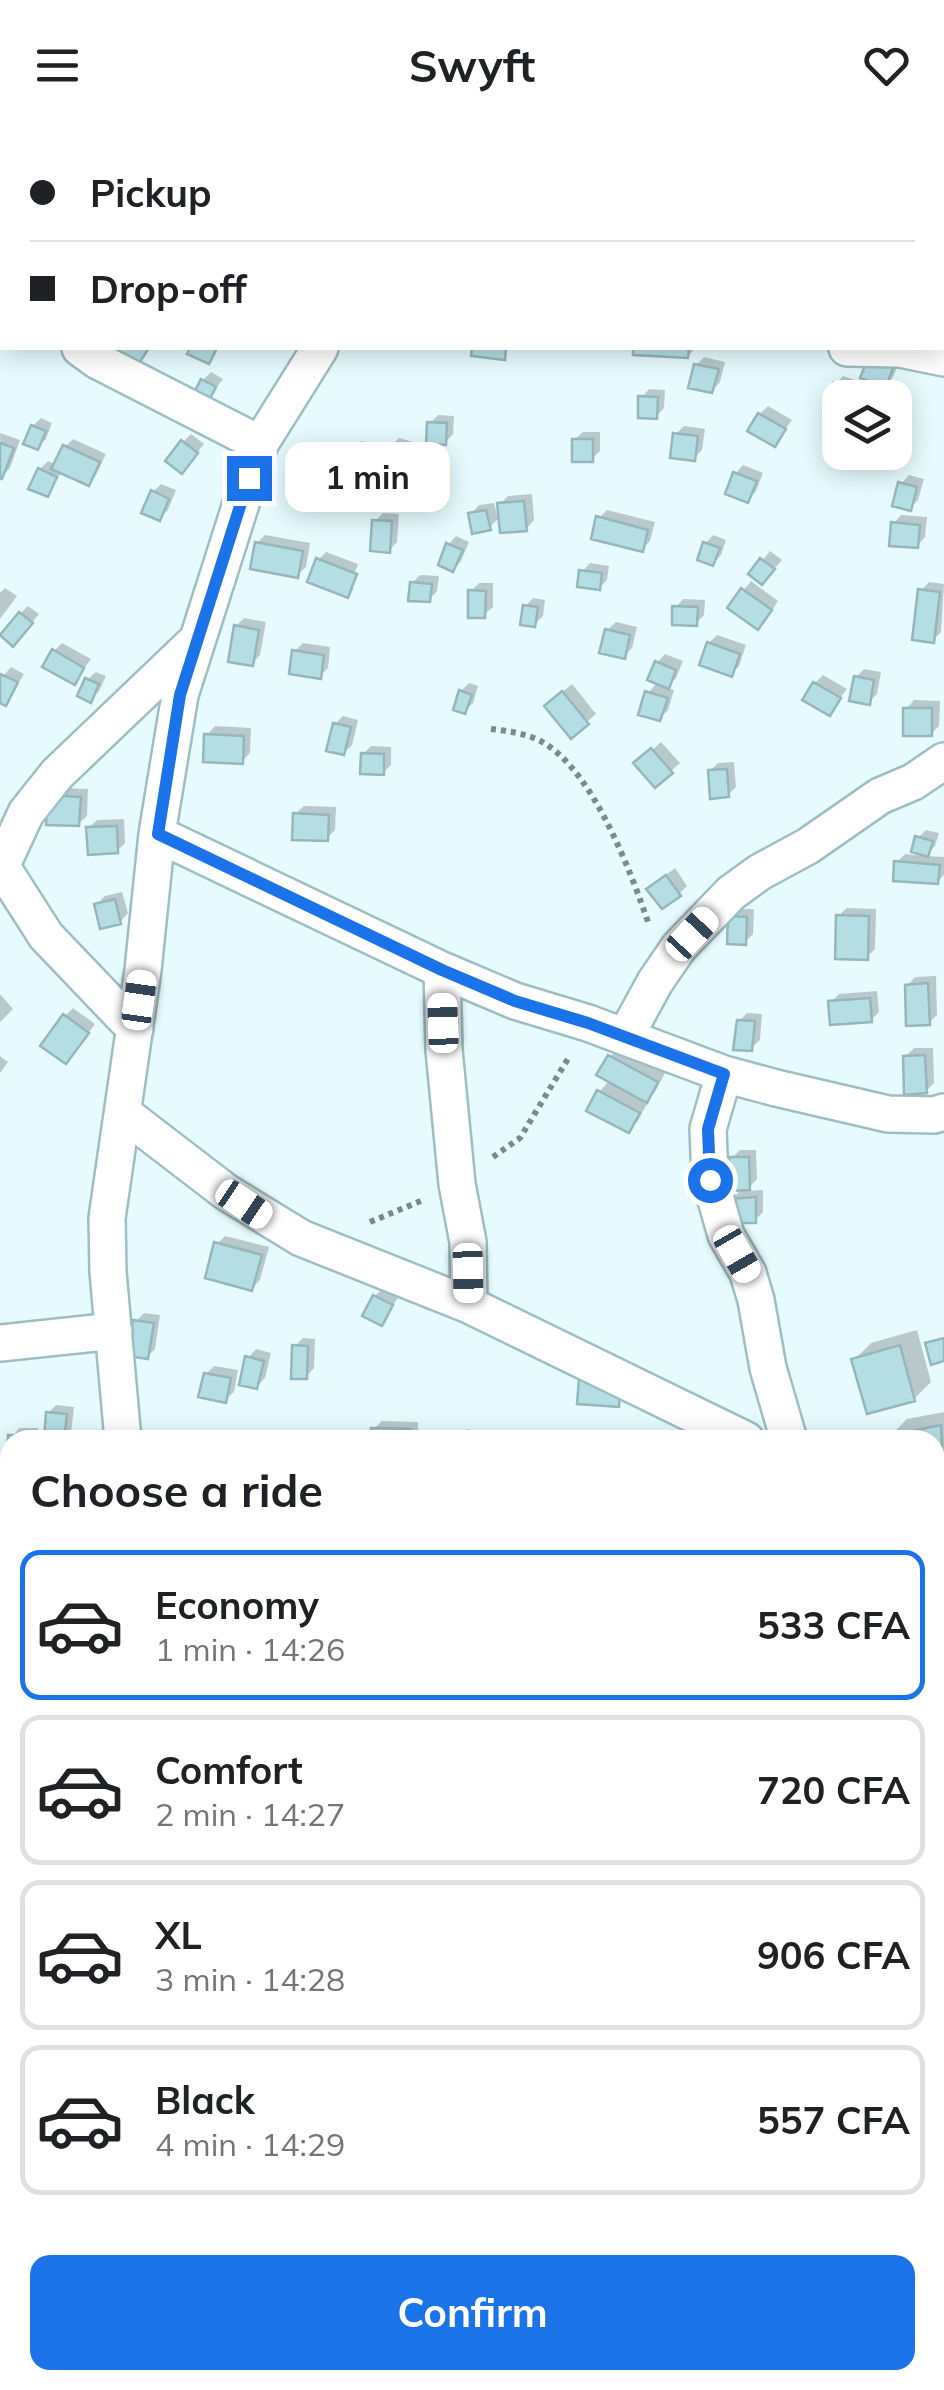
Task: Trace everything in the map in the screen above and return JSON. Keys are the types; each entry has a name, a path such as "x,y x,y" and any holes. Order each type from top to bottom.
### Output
{"street":[{"path":"83,350 260,444"},
{"path":"122,1430 107,1218 180,695 260,444 319,350"},
{"path":"905,350 944,358"},
{"path":"134,1030 46,936 0,867 26,813 57,774 194,644"},
{"path":"625,1036 679,947 730,892 808,846 880,796 913,782 944,761"},
{"path":"158,834 515,1001 625,1036 724,1074 888,1114 944,1112"},
{"path":"442,970 444,1050 456,1184 468,1242 469,1304"},
{"path":"724,1074 708,1129 710,1180 726,1235 748,1273 786,1430"},
{"path":"122,1114 261,1216 301,1238 469,1304 726,1430"},
{"path":"0,1343 114,1330"}],"path":[{"path":"491,729 544,743 583,785 623,853 664,968"}],"building":[{"path":"111,350 148,350 134,371"},
{"path":"189,350 216,350 209,364 187,354"},
{"path":"472,350 506,350 505,360 471,356"},
{"path":"633,350 689,350 688,358 633,355"},
{"path":"868,358 893,368 889,380 860,378"},
{"path":"694,364 719,369 712,393 688,388"},
{"path":"201,379 216,387 206,406 191,398"},
{"path":"638,396 658,397 657,419 638,418"},
{"path":"758,413 786,429 775,447 747,431"},
{"path":"427,422 447,423 446,445 426,444"},
{"path":"31,425 46,431 38,450 23,444"},
{"path":"673,433 698,436 695,461 670,458"},
{"path":"572,439 593,439 593,462 572,462"},
{"path":"181,440 198,453 182,474 165,461"},
{"path":"0,443 14,448 2,479 0,478"},
{"path":"63,445 100,462 89,486 51,469"},
{"path":"389,445 416,453 410,473 383,465"},
{"path":"351,447 377,454 370,482 344,475"},
{"path":"38,468 57,477 48,497 28,489"},
{"path":"316,471 332,475 324,502 308,498"},
{"path":"733,472 757,481 748,503 725,494"},
{"path":"898,482 917,487 911,511 892,506"},
{"path":"151,490 169,499 160,521 141,513"},
{"path":"524,501 527,531 500,533 497,503"},
{"path":"486,510 491,530 472,534 468,513"},
{"path":"596,516 648,530 643,552 591,539"},
{"path":"372,520 392,521 390,553 370,551"},
{"path":"891,522 920,525 918,548 889,546"},
{"path":"255,542 303,551 298,578 250,569"},
{"path":"703,542 720,548 713,566 697,560"},
{"path":"446,543 463,550 453,572 438,565"},
{"path":"316,558 357,574 348,598 307,582"},
{"path":"760,558 775,569 762,585 748,574"},
{"path":"579,570 602,573 600,590 577,587"},
{"path":"410,582 432,584 430,602 408,601"},
{"path":"741,588 772,610 758,630 727,608"},
{"path":"918,589 940,592 934,643 912,640"},
{"path":"468,590 486,591 485,618 468,618"},
{"path":"523,605 538,607 535,627 520,625"},
{"path":"672,606 698,607 697,626 672,625"},
{"path":"19,612 33,623 13,647 0,635"},
{"path":"234,625 259,630 253,666 228,662"},
{"path":"605,629 630,635 625,659 599,653"},
{"path":"707,642 740,654 732,677 699,665"},
{"path":"52,649 84,668 75,685 42,667"},
{"path":"292,650 324,655 321,679 289,674"},
{"path":"655,661 676,670 669,689 647,680"},
{"path":"0,674 18,682 6,706 0,703"},
{"path":"854,676 874,680 870,705 849,701"},
{"path":"85,678 99,684 91,703 77,696"},
{"path":"813,682 841,698 830,716 802,700"},
{"path":"459,690 472,695 465,714 453,710"},
{"path":"562,691 589,724 571,739 544,706"},
{"path":"645,691 668,698 660,721 638,715"},
{"path":"903,708 932,708 932,736 903,736"},
{"path":"333,723 351,727 344,755 326,751"},
{"path":"204,734 244,736 243,764 203,762"},
{"path":"651,748 673,773 655,788 633,763"},
{"path":"361,753 384,754 384,775 360,774"},
{"path":"727,769 729,797 710,799 708,770"},
{"path":"48,795 81,797 79,826 46,825"},
{"path":"293,813 329,815 328,841 292,840"},
{"path":"117,826 118,853 88,855 86,827"},
{"path":"915,836 933,841 928,857 911,852"},
{"path":"894,861 940,865 938,884 893,881"},
{"path":"666,875 681,896 662,909 646,889"},
{"path":"115,899 121,924 100,929 94,904"},
{"path":"836,915 869,916 868,960 835,959"},
{"path":"728,916 747,917 746,945 727,944"},
{"path":"928,983 930,1025 906,1026 905,985"},
{"path":"870,998 872,1022 830,1025 828,1001"},
{"path":"63,1014 89,1033 66,1064 40,1046"},
{"path":"737,1020 755,1021 752,1051 733,1050"},
{"path":"608,1055 658,1082 647,1103 596,1075"},
{"path":"925,1055 927,1093 904,1095 903,1056"},
{"path":"597,1090 640,1113 629,1133 586,1111"},
{"path":"729,1157 749,1157 750,1190 730,1191"},
{"path":"756,1197 756,1223 729,1223 729,1199"},
{"path":"214,1242 262,1255 252,1291 205,1278"},
{"path":"373,1295 393,1305 382,1326 362,1316"},
{"path":"133,1320 154,1323 148,1359 128,1356"},
{"path":"944,1338 944,1361 931,1365 925,1343"},
{"path":"292,1345 308,1346 307,1379 291,1379"},
{"path":"900,1345 915,1401 867,1414 851,1359"},
{"path":"245,1356 264,1361 257,1389 239,1385"},
{"path":"204,1373 231,1378 226,1403 198,1397"},
{"path":"579,1378 621,1381 619,1407 577,1404"},
{"path":"46,1412 67,1414 65,1430 45,1430"}],"route":[{"path":"249,478 180,695 158,834 515,1001 588,1023 724,1074 708,1129 710,1180"}]}
